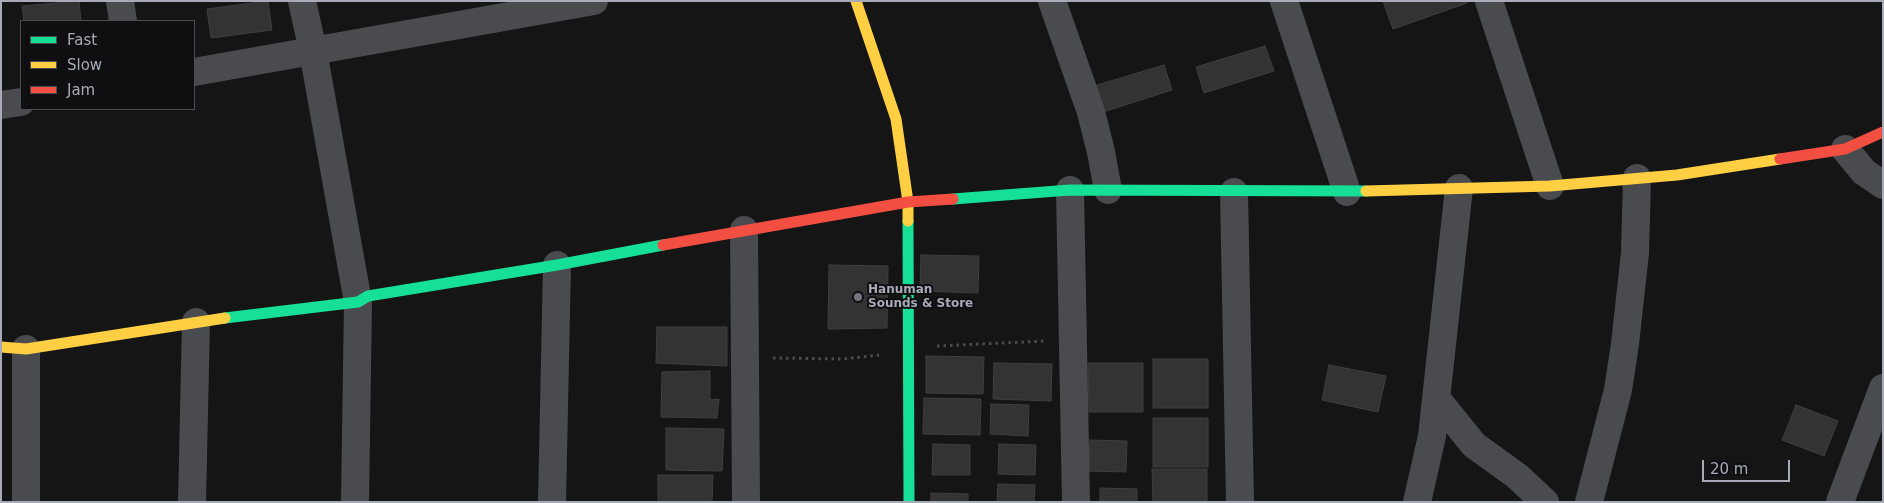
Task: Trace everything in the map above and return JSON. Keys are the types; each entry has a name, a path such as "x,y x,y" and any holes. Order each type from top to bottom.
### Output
{"street":[{"path":"120,1 124,20"},
{"path":"302,1 358,302 355,502"},
{"path":"195,72 313,52 484,11 594,1"},
{"path":"856,1 896,119 908,202 909,502"},
{"path":"1052,1 1091,112 1108,190"},
{"path":"1284,1 1347,192"},
{"path":"1488,1 1550,186"},
{"path":"1,105 20,102"},
{"path":"26,502 14,348 196,322 358,302 368,296 557,265 908,202 1070,190 1347,192 1550,186 1677,175 1845,149 1883,132"},
{"path":"1845,149 1864,172 1883,185"},
{"path":"1589,502 1618,390 1625,344 1635,253 1636,178"},
{"path":"1417,502 1432,436 1459,188"},
{"path":"1070,190 1076,502"},
{"path":"1234,192 1240,502"},
{"path":"744,230 746,502"},
{"path":"552,502 557,265"},
{"path":"192,502 196,322"},
{"path":"1840,502 1883,388"},
{"path":"1436,398 1474,446 1517,476 1545,502"}],"building":[{"path":"79,1 81,20 24,20 22,6"},
{"path":"268,1 272,30 211,38 207,9"},
{"path":"1383,1 1466,1 1467,3 1393,29"},
{"path":"1265,46 1274,71 1204,93 1196,67"},
{"path":"1164,65 1172,90 1103,112 1094,86"},
{"path":"921,255 979,256 978,293 920,291"},
{"name":"Hanuman Sounds & Store","path":"829,265 888,266 887,328 828,329"},
{"path":"657,327 727,327 727,366 656,363"},
{"path":"926,356 984,357 983,394 926,393"},
{"path":"1153,359 1208,359 1208,408 1153,408"},
{"path":"994,363 1052,364 1051,401 993,399"},
{"path":"1088,363 1143,363 1143,412 1089,412"},
{"path":"1329,365 1386,376 1378,412 1322,400"},
{"path":"710,371 710,400 719,399 717,418 661,417 662,372"},
{"path":"924,398 981,399 980,435 923,434"},
{"path":"991,404 1029,405 1028,436 990,434"},
{"path":"1796,405 1838,421 1824,456 1782,440"},
{"path":"1153,418 1208,418 1208,467 1153,467"},
{"path":"666,428 724,429 722,471 666,470"},
{"path":"1090,440 1127,441 1126,472 1089,471"},
{"path":"933,444 970,445 970,475 932,475"},
{"path":"999,444 1036,445 1035,475 998,474"},
{"path":"1152,469 1207,469 1207,502 1153,502"},
{"path":"658,475 713,475 712,502 658,502"},
{"path":"998,484 1035,485 1034,502 997,502"},
{"path":"1100,488 1137,489 1137,502 1100,502"},
{"path":"931,493 968,494 968,502 931,502"}],"traffic: fast":[{"path":"953,199 1070,190 1366,191"},
{"path":"908,221 909,502"},
{"path":"225,318 358,302 368,296 557,265 663,245"}],"traffic: slow":[{"path":"856,1 896,119 908,202 908,221"},
{"path":"1366,191 1550,186 1677,175 1780,159"},
{"path":"1,347 26,349 225,318"}],"traffic: jam":[{"path":"1780,159 1845,149 1883,132"},
{"path":"663,245 908,202 953,199"}],"place":[{"name":"Hanuman Sounds & Store","path":"858,297"}]}
